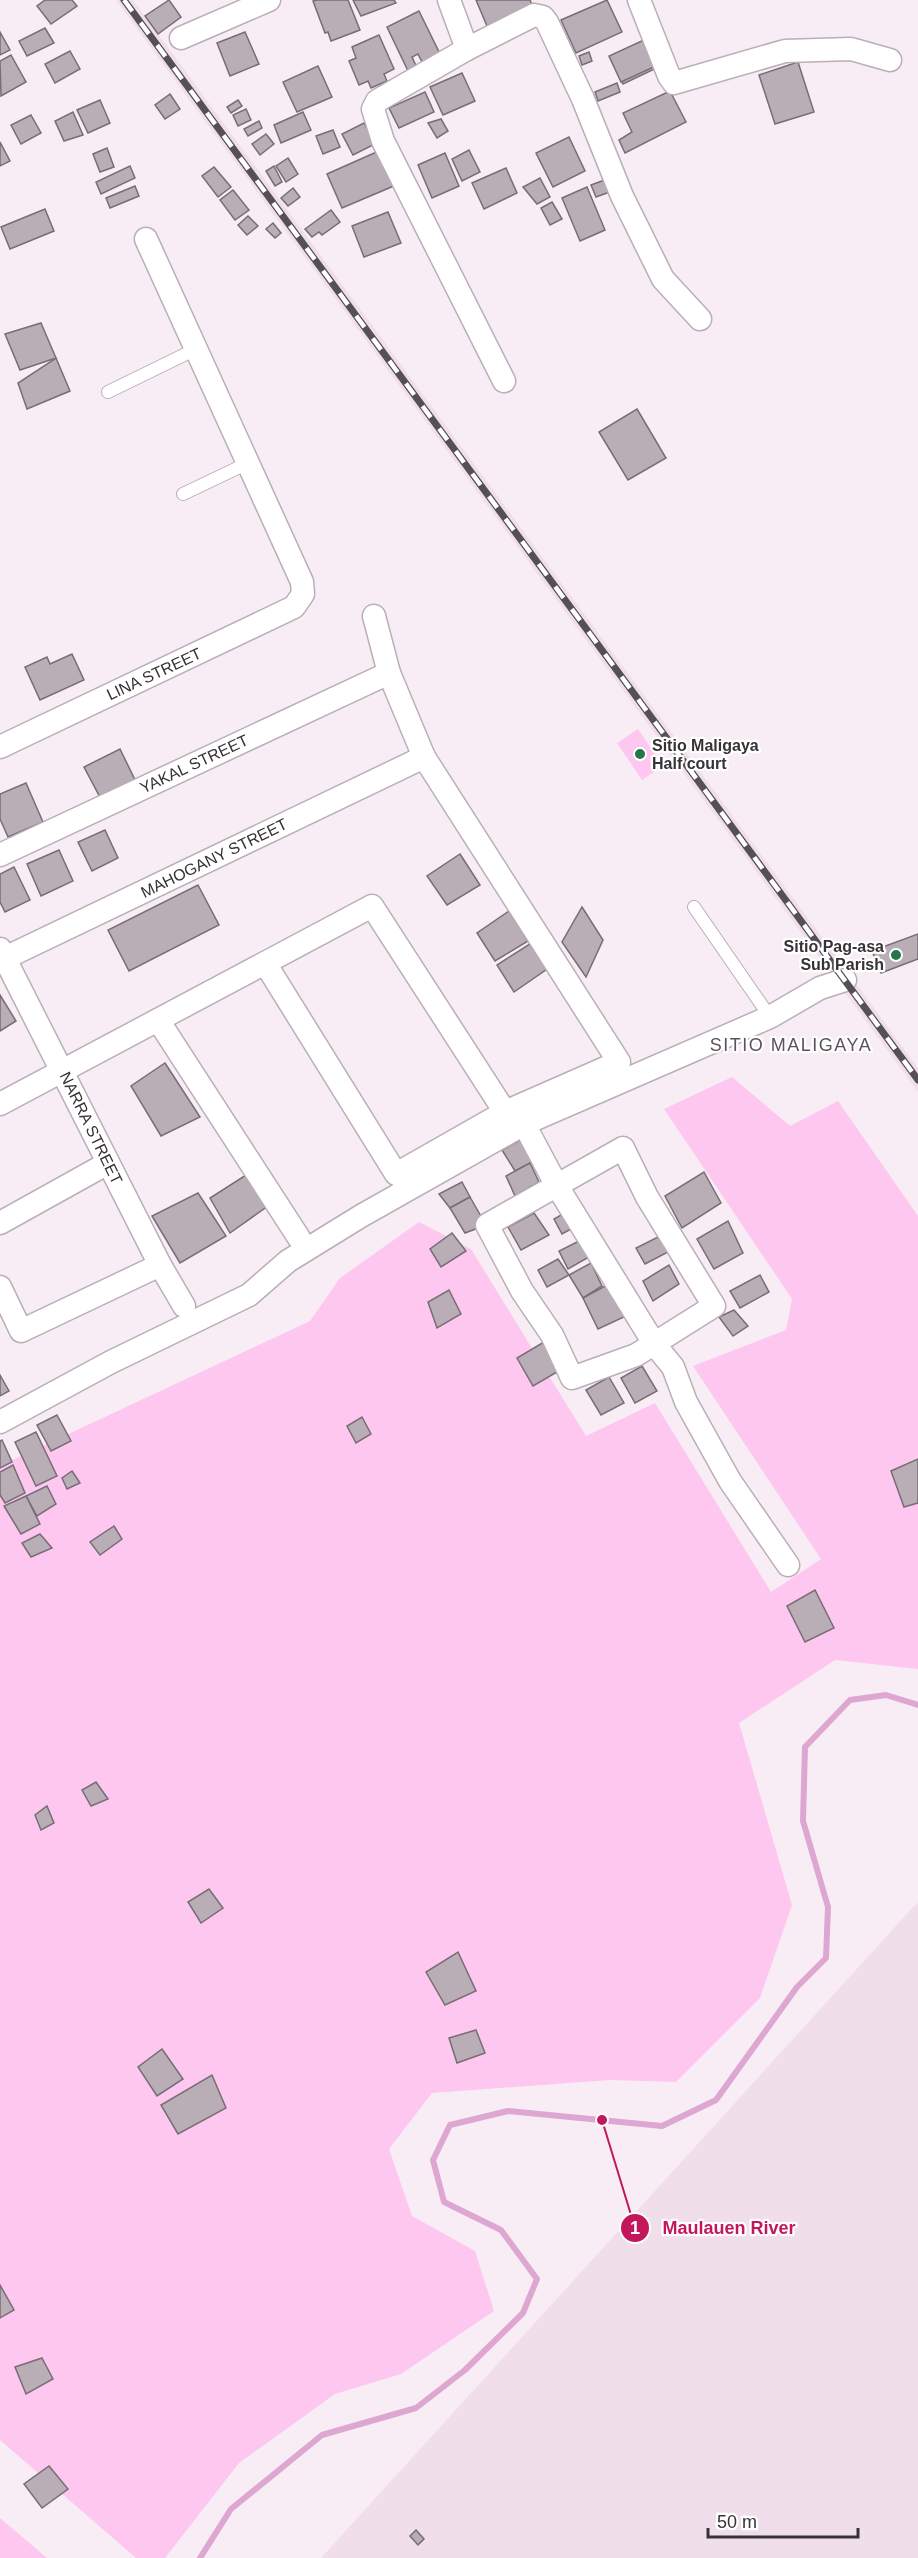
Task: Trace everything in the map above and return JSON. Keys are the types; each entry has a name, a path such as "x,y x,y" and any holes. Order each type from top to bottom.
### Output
{"street":[{"path":"181,38 222,9 268,0"},
{"path":"449,0 467,49"},
{"path":"645,1 669,76 674,83 785,51 851,49 890,60"},
{"path":"504,381 383,141 373,109 377,101 467,49 534,15 543,17 583,99 622,196 663,279 700,319"},
{"path":"146,240 248,463"},
{"name":"LINA STREET","path":"0,747 294,607 303,594 302,582 248,463"},
{"path":"265,963 396,1174 505,1112 619,1062 424,757 389,673 374,616"},
{"name":"YAKAL STREET","path":"0,855 389,673"},
{"name":"MAHOGANY STREET","path":"2,954 424,757"},
{"path":"0,1104 372,906 505,1112"},
{"name":"NARRA STREET","path":"2,954 160,1265 184,1306"},
{"path":"0,1422 111,1362 249,1295 308,1248 416,1183 524,1124 770,1017 819,987 844,980"},
{"path":"158,1020 299,1238"},
{"path":"524,1124 557,1186 655,1345 673,1367 686,1402 730,1481 788,1565"},
{"path":"623,1148 647,1197 714,1306 655,1345 614,1364 572,1378 552,1335 522,1292 487,1225 557,1186 623,1148"},
{"path":"0,1223 108,1163"},
{"path":"0,1287 21,1331 160,1265"}],"lane":[{"path":"108,392 196,349"},
{"path":"183,495 248,463"},
{"path":"694,907 770,1017"}],"shaded area":[{"path":"116,0 133,0 918,1068 918,1092"},
{"name":"Sitio Maligaya Half court","path":"638,729 663,766 642,780 617,743"},
{"path":"732,1077 790,1126 838,1101 918,1216 918,1669 835,1660 739,1723 792,1905 760,1998 676,2082 610,2080 432,2093 389,2149 412,2216 475,2251 494,2311 401,2374 335,2394 239,2463 165,2558 136,2558 0,2440 0,1466 310,1321 340,1278 419,1222 471,1249 586,1436 655,1403 771,1592 821,1559 693,1366 786,1330 792,1299 664,1109"},
{"path":"918,1903 918,2558 321,2558 914,1906"},
{"path":"0,2518 47,2558 0,2558"}],"building":[{"path":"45,0 72,0 77,6 51,24 37,6"},
{"path":"169,0 181,17 158,34 145,16"},
{"path":"348,0 360,30 331,41 328,32 325,33 313,1"},
{"path":"353,0 394,0 396,3 361,16"},
{"path":"476,0 530,0 533,7 487,26"},
{"path":"607,0 622,32 576,53 561,20"},
{"path":"419,11 441,56 423,64 418,54 412,57 417,68 409,73 387,27"},
{"path":"45,28 54,43 27,56 19,41"},
{"path":"0,32 10,50 0,55"},
{"path":"245,32 259,64 230,76 217,43"},
{"path":"379,35 394,69 384,74 387,81 371,88 368,81 359,85 349,61 356,58 352,47"},
{"path":"650,38 663,65 623,84 610,57"},
{"path":"646,39 658,65 621,82 609,56"},
{"path":"70,51 80,69 55,83 45,64"},
{"path":"589,52 592,61 582,65 579,56"},
{"path":"11,55 26,82 1,96 0,61"},
{"path":"798,62 814,112 775,124 759,75"},
{"path":"318,66 332,97 297,112 283,82"},
{"path":"462,73 475,101 443,115 430,87"},
{"path":"617,83 620,92 598,101 595,92"},
{"path":"670,91 686,122 625,153 619,140 632,132 623,113"},
{"path":"425,92 434,112 399,128 389,108"},
{"path":"170,94 180,109 165,119 155,105"},
{"path":"100,100 110,123 88,133 77,110"},
{"path":"238,100 242,106 231,113 227,107"},
{"path":"246,109 251,120 238,126 233,115"},
{"path":"73,112 83,135 64,141 55,121"},
{"path":"303,112 311,130 281,143 274,125"},
{"path":"31,115 41,133 21,144 11,125"},
{"path":"441,119 448,131 437,138 428,123"},
{"path":"259,121 262,128 248,136 244,129"},
{"path":"364,123 375,144 353,155 342,134"},
{"path":"333,130 340,147 323,154 316,136"},
{"path":"266,134 274,144 260,155 252,144"},
{"path":"569,137 585,171 553,187 536,153"},
{"path":"0,142 10,161 0,166"},
{"path":"107,148 114,167 100,172 93,154"},
{"path":"381,150 396,185 342,208 327,174"},
{"path":"469,150 480,172 462,181 452,159"},
{"path":"445,153 459,186 432,198 418,165"},
{"path":"288,158 298,174 286,182 276,166"},
{"path":"130,166 135,178 101,194 96,182"},
{"path":"274,166 282,182 275,186 266,171"},
{"path":"214,167 231,187 218,197 202,176"},
{"path":"506,168 517,193 484,209 472,183"},
{"path":"540,178 550,197 537,204 523,187"},
{"path":"610,178 615,190 596,197 591,185"},
{"path":"135,186 139,196 110,208 106,198"},
{"path":"587,187 605,230 580,241 562,198"},
{"path":"293,188 300,197 288,206 281,198"},
{"path":"233,190 249,210 235,220 220,200"},
{"path":"552,202 562,219 550,225 541,208"},
{"path":"45,209 54,231 10,249 1,227"},
{"path":"331,210 340,222 322,235 319,232 312,237 305,229"},
{"path":"388,212 401,243 364,257 352,226"},
{"path":"248,216 258,226 247,235 238,225"},
{"path":"273,223 281,233 275,238 266,229"},
{"path":"41,323 56,358 20,370 5,334"},
{"path":"56,358 70,391 27,409 18,383"},
{"path":"637,409 666,458 628,480 599,432"},
{"path":"72,654 84,680 40,700 25,667 47,657 50,664"},
{"path":"120,749 137,784 102,801 84,767"},
{"path":"26,783 43,822 8,837 0,819 0,794"},
{"path":"105,830 118,858 92,871 78,842"},
{"path":"59,850 73,881 41,896 27,864"},
{"path":"460,854 480,885 447,905 427,876"},
{"path":"14,867 30,900 5,912 0,902 0,874"},
{"path":"198,885 219,925 129,971 108,930"},
{"path":"582,907 603,940 586,977 562,942"},
{"path":"509,911 528,941 495,961 477,933"},
{"name":"Sitio Pag-asa Sub Parish","path":"918,934 918,959 881,973 872,951"},
{"path":"533,942 550,967 514,992 497,965"},
{"path":"0,995 16,1021 0,1031"},
{"path":"165,1063 200,1117 161,1136 131,1086"},
{"path":"524,1138 538,1159 515,1171 502,1150"},
{"path":"530,1163 539,1182 515,1196 506,1176"},
{"path":"704,1172 721,1203 682,1228 665,1196"},
{"path":"246,1175 268,1206 230,1233 210,1198"},
{"path":"462,1182 470,1197 450,1208 439,1194"},
{"path":"198,1193 226,1236 180,1263 152,1216"},
{"path":"470,1197 486,1225 465,1233 450,1208"},
{"path":"570,1210 580,1224 562,1234 554,1219"},
{"path":"534,1213 549,1235 521,1250 508,1227"},
{"path":"728,1221 743,1253 714,1269 697,1239"},
{"path":"452,1233 466,1251 441,1267 430,1249"},
{"path":"662,1235 670,1251 645,1264 636,1248"},
{"path":"587,1237 596,1253 568,1269 559,1251"},
{"path":"558,1259 569,1275 547,1287 538,1270"},
{"path":"591,1263 602,1286 583,1298 569,1275"},
{"path":"669,1265 679,1284 653,1301 643,1281"},
{"path":"760,1275 769,1292 740,1308 730,1291"},
{"path":"607,1285 626,1316 598,1329 583,1298"},
{"path":"449,1290 461,1314 437,1328 428,1302"},
{"path":"734,1310 748,1326 733,1336 719,1317"},
{"path":"549,1339 564,1368 533,1386 517,1358"},
{"path":"642,1366 657,1391 635,1403 621,1378"},
{"path":"0,1375 9,1391 0,1396"},
{"path":"609,1377 624,1403 601,1415 586,1390"},
{"path":"57,1415 71,1441 51,1451 37,1425"},
{"path":"362,1417 371,1434 356,1443 347,1426"},
{"path":"36,1432 57,1476 36,1486 15,1442"},
{"path":"2,1440 12,1462 0,1468 0,1441"},
{"path":"918,1459 918,1503 904,1507 891,1471"},
{"path":"13,1465 25,1493 5,1503 0,1495 0,1472"},
{"path":"72,1471 80,1483 67,1489 62,1478"},
{"path":"47,1486 56,1504 37,1516 26,1496"},
{"path":"26,1496 40,1524 21,1534 4,1506"},
{"path":"114,1526 122,1539 100,1555 90,1542"},
{"path":"40,1534 52,1548 31,1557 22,1543"},
{"path":"815,1590 834,1628 805,1642 787,1606"},
{"path":"96,1782 108,1799 91,1806 82,1790"},
{"path":"47,1806 54,1823 41,1830 35,1815"},
{"path":"209,1889 223,1908 201,1923 188,1902"},
{"path":"458,1952 476,1991 445,2005 426,1972"},
{"path":"476,2030 485,2053 457,2063 449,2038"},
{"path":"162,2049 183,2079 157,2096 138,2067"},
{"path":"212,2075 226,2108 178,2134 161,2105"},
{"path":"0,2285 14,2310 0,2318"},
{"path":"42,2358 53,2379 26,2394 15,2367"},
{"path":"49,2466 68,2489 42,2508 24,2484"},
{"path":"416,2530 424,2539 418,2545 410,2536"}],"waterway":[{"path":"200,2558 231,2509 322,2435 416,2408 465,2370 523,2313 537,2279 501,2230 444,2202 433,2160 450,2125 508,2111 662,2126 716,2100 797,1987 826,1958 828,1907 803,1821 805,1747 850,1700 886,1695 918,1705"}],"railway":[{"path":"124,0 918,1080"}],"place":[{"name":"Sitio Maligaya Half court","path":"640,754"},
{"name":"Sitio Pag-asa Sub Parish","path":"896,955"},
{"name":"Maulauen River","path":"602,2120"}],"district":[{"name":"SITIO MALIGAYA","path":"791,1045"}]}
